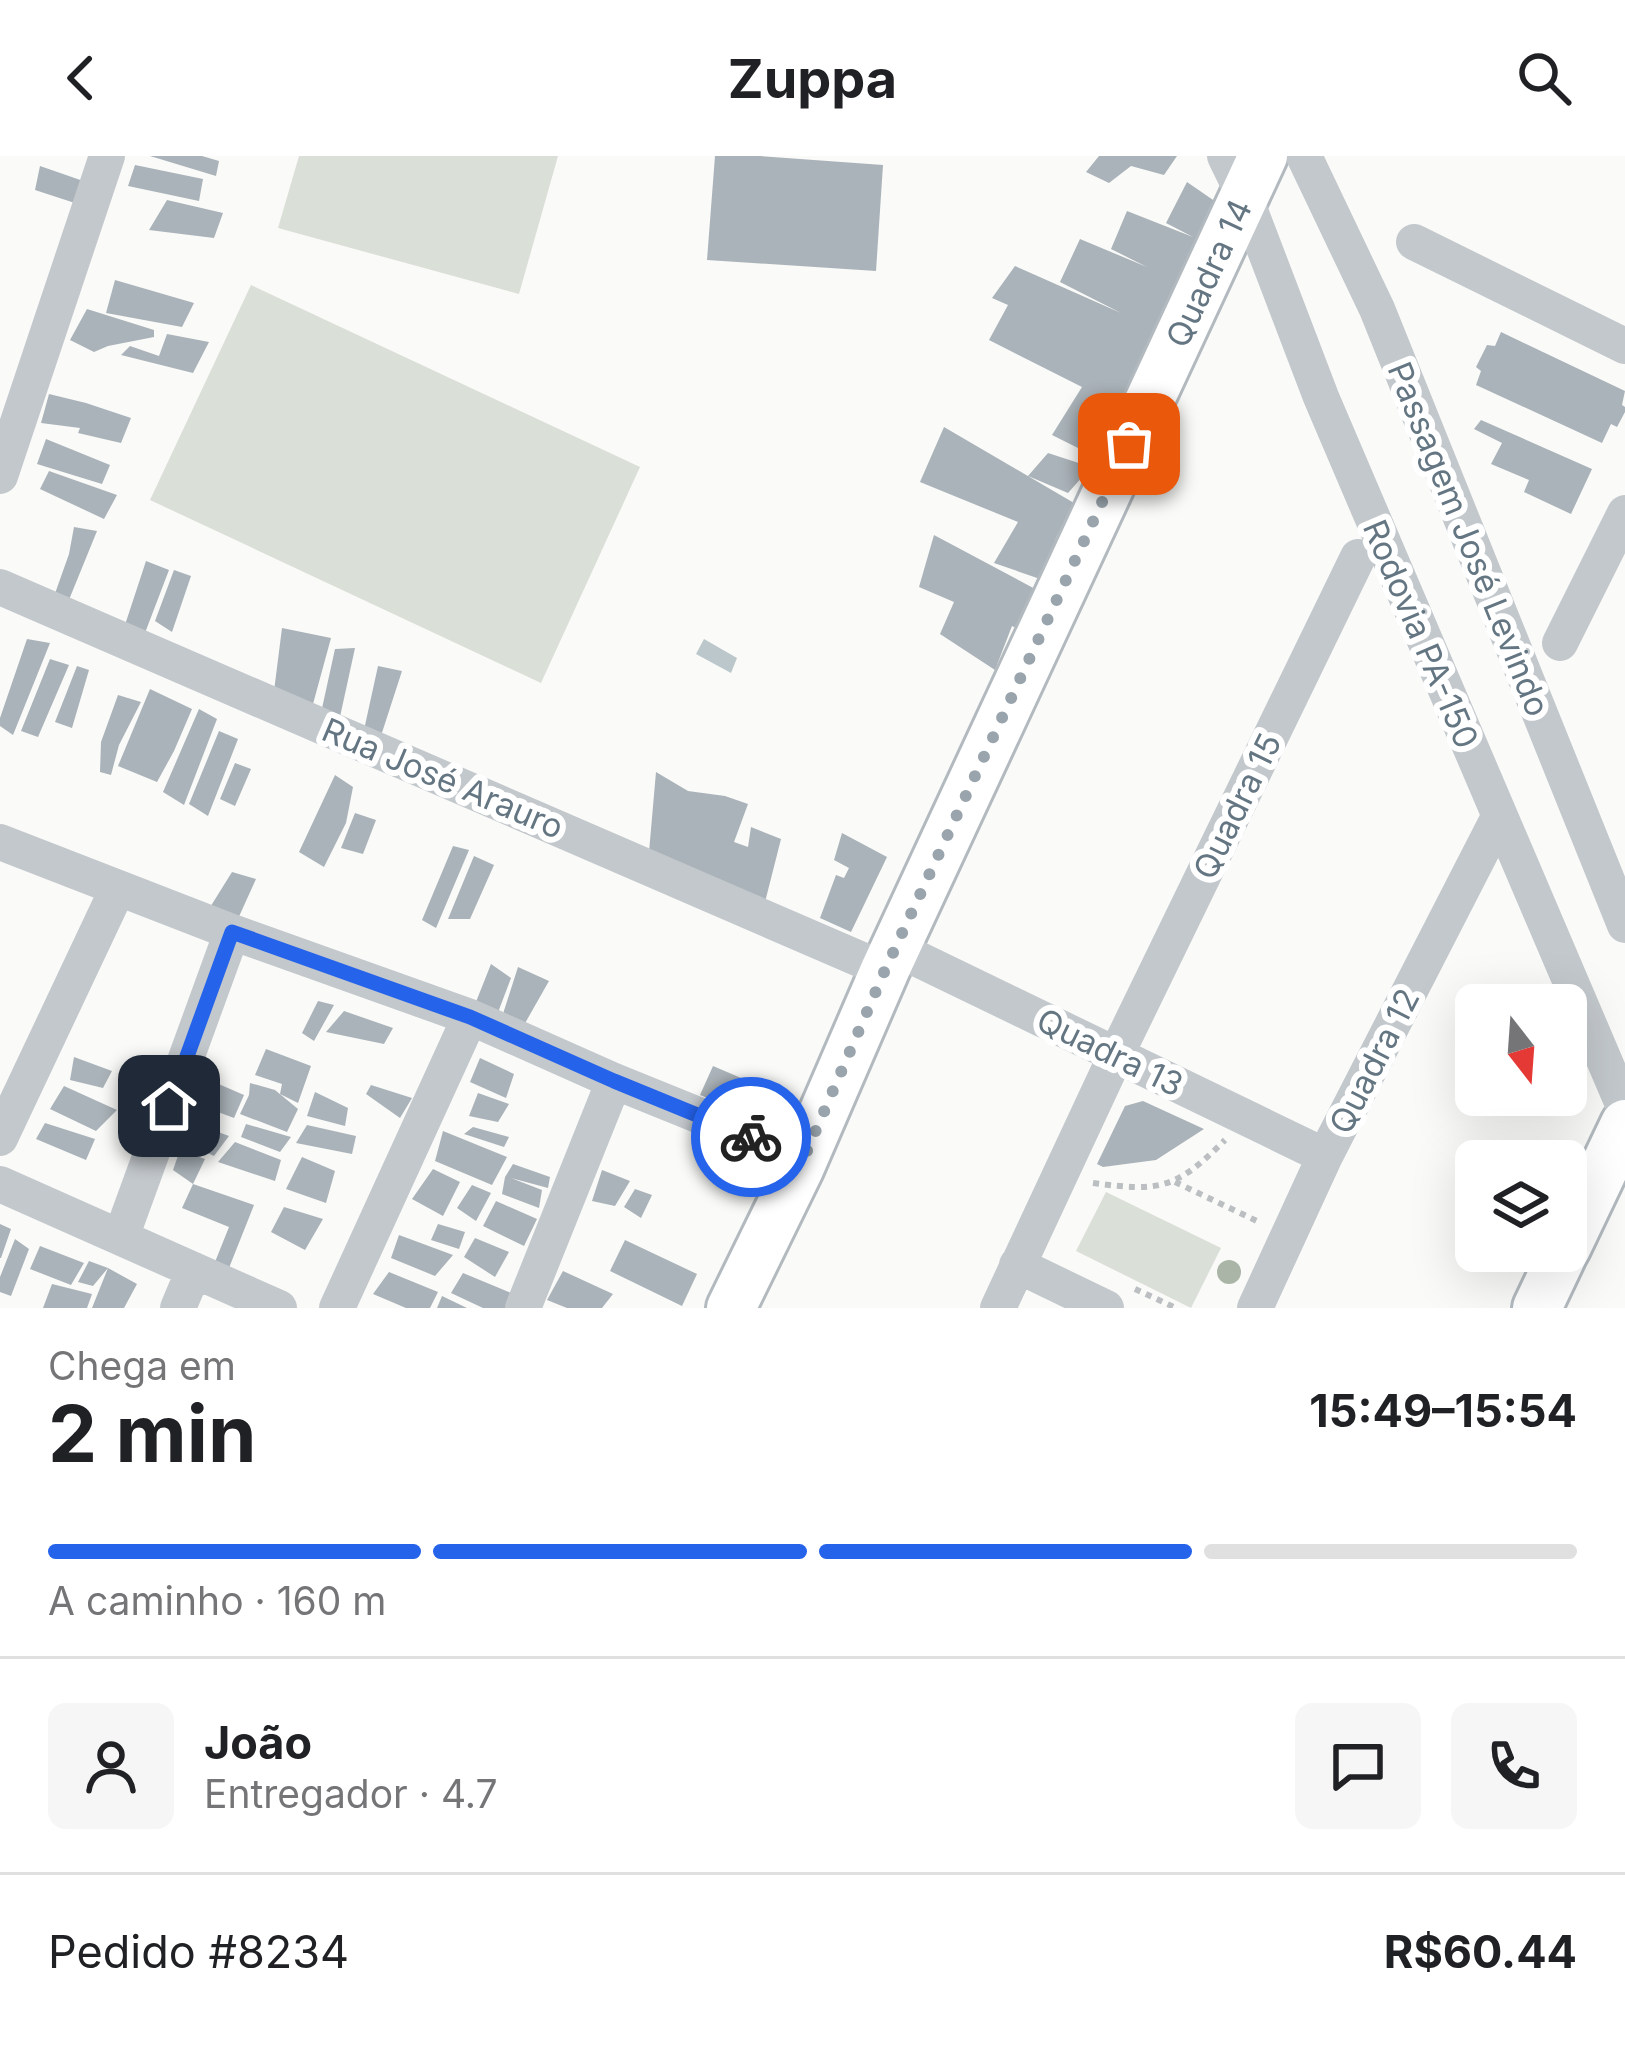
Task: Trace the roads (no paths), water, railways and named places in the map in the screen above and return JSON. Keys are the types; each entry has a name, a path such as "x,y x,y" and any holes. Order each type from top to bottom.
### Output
{"street":[{"path":"0,476 106,156"},
{"name":"Passagem José Levindo","path":"1304,156 1377,309 1625,926"},
{"name":"Rodovia PA-150","path":"1244,169 1321,397 1625,1109"},
{"name":"Quadra 14","path":"731,1308 804,1158 1244,169"},
{"path":"1414,242 1625,346"},
{"path":"1560,643 1625,513"},
{"name":"Quadra 15","path":"1116,1054 1358,557"},
{"name":"Rua José Arauro","path":"0,587 890,959"},
{"name":"Quadra 12","path":"1256,1308 1325,1156 1499,818"},
{"path":"0,842 470,1017 804,1158"},
{"path":"0,1138 118,888"},
{"path":"121,1237 232,932"},
{"name":"Quadra 13","path":"890,959 1116,1054 1325,1156"},
{"path":"337,1308 470,1017"},
{"path":"998,1308 1116,1054"},
{"path":"523,1308 614,1081"},
{"path":"1587,1203 1625,1124"},
{"path":"0,1184 279,1308"},
{"path":"1017,1265 1113,1295"},
{"path":"178,1308 194,1270"},
{"path":"1537,1308 1554,1272"}]}
